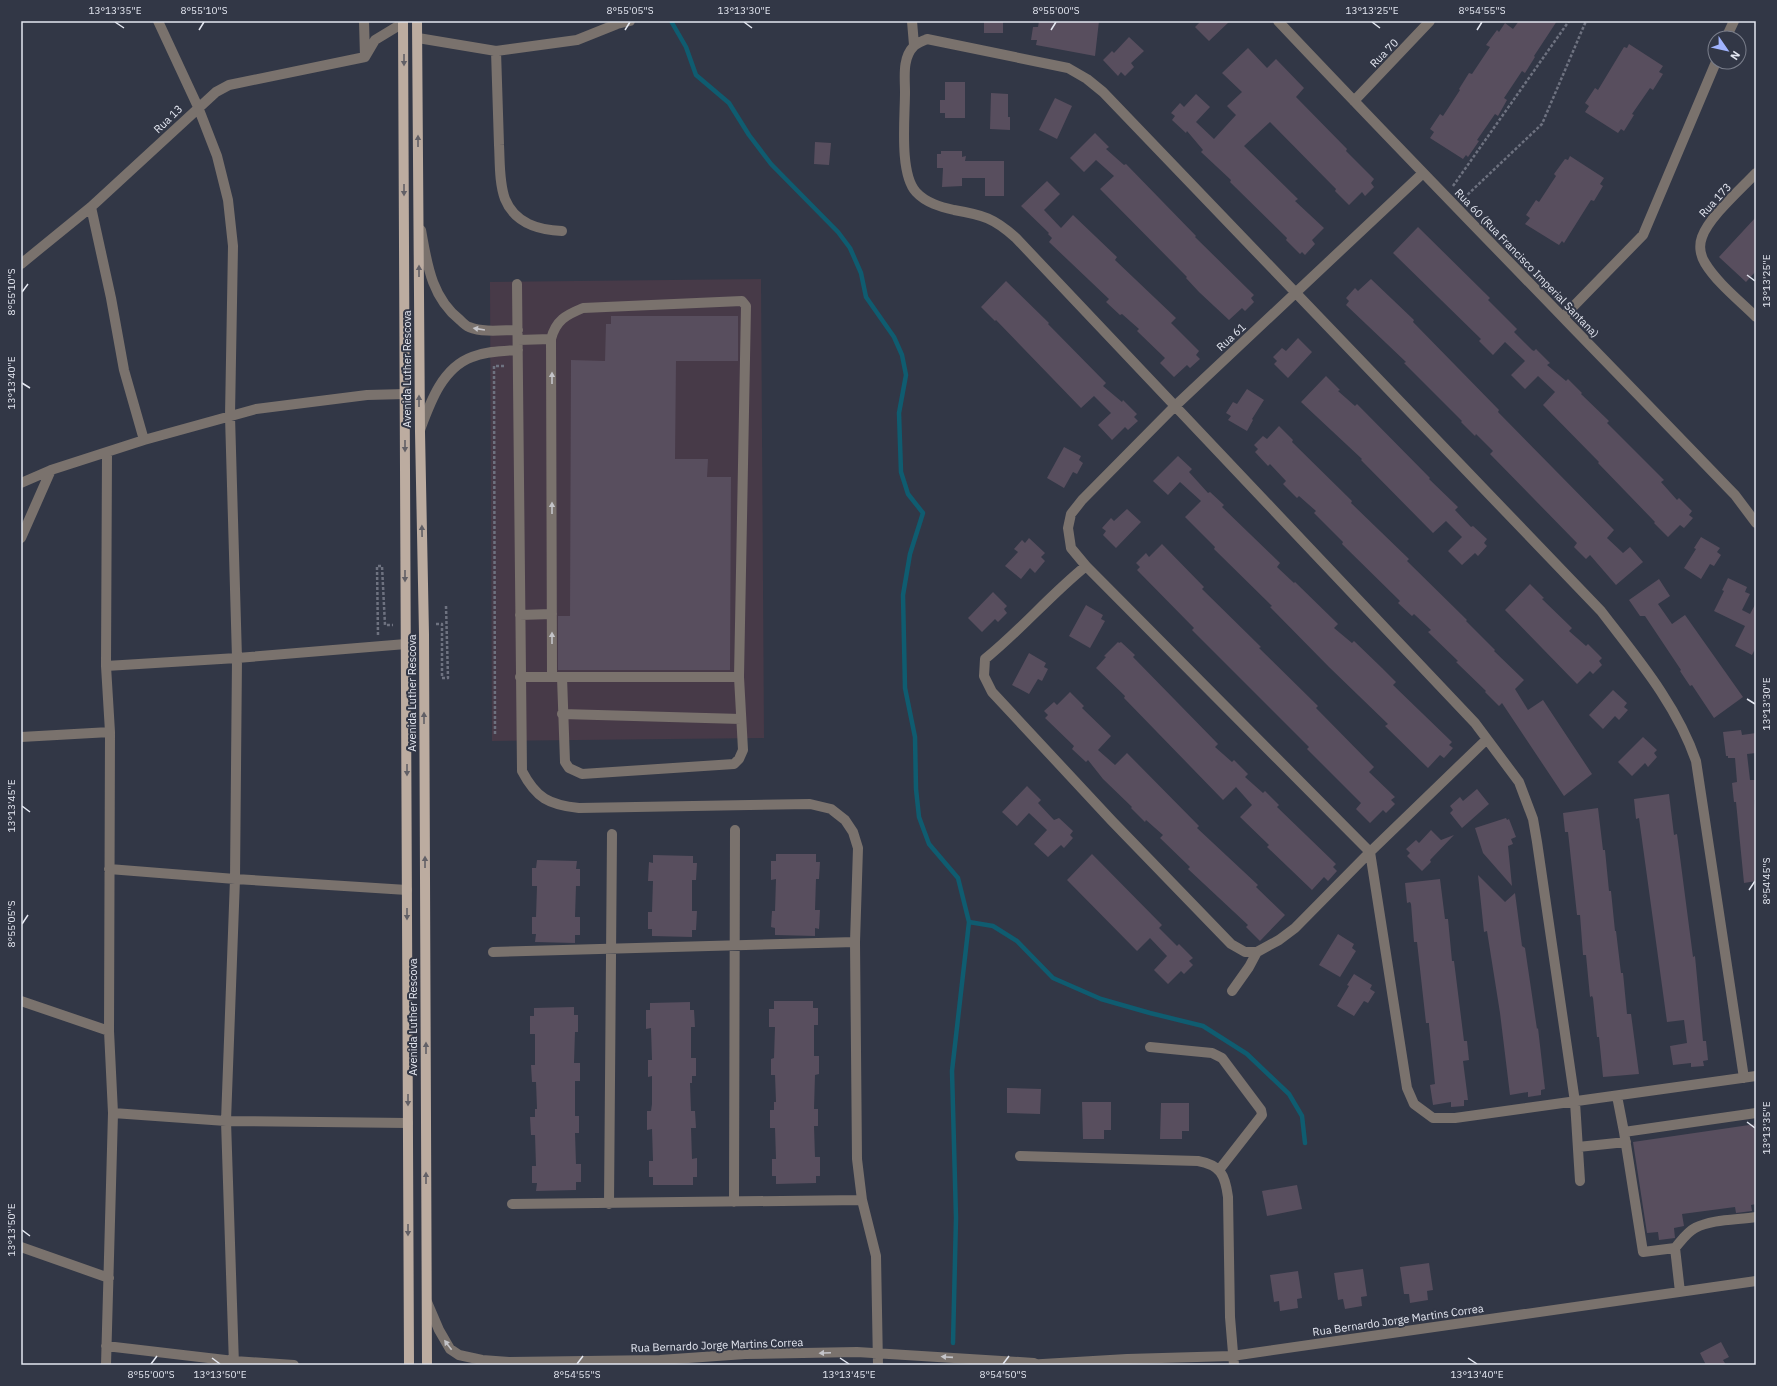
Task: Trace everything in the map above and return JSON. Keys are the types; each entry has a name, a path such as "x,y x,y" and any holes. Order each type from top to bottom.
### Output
{"main road":[{"name":"Avenida Luther Rescova","path":"418,21 420,432 424,634 427,1365"},
{"name":"Avenida Luther Rescova","path":"403,22 409,1365"}],"street":[{"path":"158,21 198,107 217,156 229,207 232,246 230,416 237,658 235,879 226,1121 234,1363"},
{"path":"364,21 365,57"},
{"path":"418,38 496,51 577,40 616,24 630,21"},
{"path":"912,21 914,45"},
{"name":"Rua 60 (Rua Francisco Imperial Santana)","path":"1278,21 1456,206 1500,254 1564,317 1735,495 1756,524"},
{"name":"Rua 70","path":"1354,101 1430,21"},
{"path":"365,57 375,40 403,22"},
{"path":"1580,1181 1575,1102 1533,819 1519,782 1476,724 1006,229 992,220 974,213 940,207 927,201 916,192 909,180 905,165 905,59 914,45 927,40 1068,68 1087,79 1103,92 1601,611 1656,684 1684,732 1696,761 1744,1078"},
{"path":"496,51 500,174 505,199 522,221 543,230 562,231"},
{"name":"Rua 13","path":"21,264 91,207 216,92 229,85 365,57"},
{"path":"1564,317 1643,235 1713,70"},
{"name":"Rua 61","path":"1086,566 1070,548 1068,528 1072,514 1082,500 1174,407 1423,173"},
{"name":"Rua 173","path":"1756,173 1709,225 1703,236 1700,247 1704,261 1712,273 1756,317"},
{"path":"91,207 111,298 124,370 144,440"},
{"path":"419,214 428,267 442,302 453,315 468,327 518,340 552,339"},
{"path":"517,284 522,771 530,786 543,799 560,806 579,808 810,804 831,810 845,820 854,832 858,848 855,942 857,1159 862,1200 876,1256 878,1365"},
{"path":"742,301 746,306 739,677 743,750 739,759 734,764 582,774 569,768 564,762 562,714 557,677 552,614 552,339 554,329 560,321 570,313 583,308 742,301"},
{"path":"420,432 433,395 446,377 460,364 472,357 492,352 518,340"},
{"path":"21,483 51,470 144,440 230,416 276,406 367,395 405,394"},
{"path":"106,1365 113,1113 109,1031 110,732 106,666 107,453"},
{"path":"21,538 51,470"},
{"path":"1487,739 1370,852 1295,928 1279,940 1257,952 1244,952 1231,944 992,692 984,676 985,659 1008,640 1031,615 1086,566 1370,852 1407,1088 1414,1104 1433,1118 1455,1118 1756,1076"},
{"path":"520,615 552,614"},
{"path":"106,666 237,658 406,644"},
{"path":"520,677 739,677"},
{"path":"562,714 741,720"},
{"path":"21,737 110,732"},
{"path":"734,830 734,1202"},
{"path":"609,1204 612,834"},
{"path":"109,869 407,890"},
{"path":"492,952 855,942"},
{"path":"1232,991 1249,967 1257,952"},
{"path":"21,1001 109,1031"},
{"path":"1150,1046 1212,1053 1222,1058 1262,1110 1262,1115 1219,1170"},
{"path":"1618,1096 1643,1252 1676,1248"},
{"path":"113,1113 226,1121 408,1123"},
{"path":"1578,1147 1756,1113"},
{"path":"1020,1156 1198,1161 1212,1164 1219,1170 1226,1184 1228,1197 1230,1317 1233,1360"},
{"path":"512,1204 862,1200"},
{"path":"1680,1292 1676,1248 1684,1237 1694,1228 1708,1224 1756,1217"},
{"path":"21,1247 109,1278"},
{"name":"Rua Bernardo Jorge Martins Correa","path":"1026,1365 1233,1360 1680,1292 1756,1282"},
{"name":"Rua Bernardo Jorge Martins Correa","path":"427,1301 439,1330 450,1349 459,1356 482,1360 509,1362 660,1360 745,1354 878,1352 1042,1364"},
{"path":"106,1346 234,1363 294,1365"}],"path":[{"path":"1446,196 1569,21"},
{"path":"1456,206 1542,124 1586,21"},
{"path":"494,366 495,734"},
{"path":"378,646 377,566 382,566 385,625"},
{"path":"442,624 442,678 448,678 446,606"}],"shaded area":[{"path":"761,279 764,738 492,741 490,282"}],"building":[{"path":"984,21 1003,21 1003,33 984,33"},
{"path":"1039,21 1099,21 1095,56 1036,45 1037,40 1031,40 1033,27 1038,27"},
{"path":"1201,21 1230,21 1209,41 1195,27"},
{"path":"1519,21 1557,21 1534,56 1535,57 1525,73 1522,71 1504,98 1507,100 1498,116 1495,114 1477,140 1479,141 1468,157 1466,155 1463,159 1430,138 1434,132 1430,129 1440,114 1443,116 1469,73 1472,74 1490,47 1486,45 1497,30 1499,32 1505,23 1513,29"},
{"path":"1129,37 1144,51 1131,63 1134,67 1125,76 1121,72 1118,76 1103,60 1112,51 1114,53"},
{"path":"1629,44 1663,66 1659,72 1663,74 1653,90 1650,88 1632,114 1634,115 1624,131 1621,129 1618,133 1585,112 1589,106 1585,103 1595,88 1598,90 1624,47 1627,48"},
{"path":"1248,48 1267,68 1276,59 1304,88 1296,97 1374,179 1371,183 1374,187 1365,196 1362,192 1349,205 1335,191 1336,189 1270,122 1244,146 1298,199 1295,201 1324,228 1312,240 1315,244 1305,255 1302,252 1300,254 1286,240 1287,238 1230,182 1231,180 1201,152 1203,150 1187,131 1186,133 1172,120 1175,116 1171,113 1180,103 1184,107 1196,94 1210,107 1196,122 1214,139 1236,115 1227,106 1242,92 1222,73"},
{"path":"945,82 965,82 965,118 945,118 945,113 940,113 940,100 945,100"},
{"path":"991,93 1008,94 1008,117 1010,117 1010,130 990,129"},
{"path":"1055,98 1072,106 1057,139 1039,130"},
{"path":"1095,133 1109,147 1106,149 1124,165 1126,164 1196,236 1195,237 1254,295 1251,298 1254,302 1245,311 1242,308 1229,320 1199,292 1186,278 1187,277 1100,189 1114,176 1096,160 1084,172 1070,158"},
{"path":"815,142 831,143 829,165 814,164"},
{"path":"941,151 962,151 962,157 966,156 965,161 1004,161 1004,196 985,196 985,178 962,178 962,186 942,187 943,168 937,168 937,154 941,154"},
{"path":"1570,156 1604,178 1600,184 1603,186 1594,201 1591,200 1564,243 1562,241 1559,245 1525,224 1530,218 1526,215 1536,200 1539,202 1556,176 1554,174 1565,159 1568,160"},
{"path":"1047,181 1060,194 1044,210 1061,228 1073,215 1117,257 1115,260 1176,318 1171,323 1199,351 1196,355 1200,359 1190,368 1187,365 1174,377 1160,363 1165,358 1137,331 1139,329 1106,302 1109,299 1049,242 1052,238 1048,234 1049,233 1021,206"},
{"path":"1756,217 1756,271 1746,282 1719,257"},
{"path":"1418,227 1490,298 1488,300 1517,329 1514,332 1532,350 1534,351 1536,349 1550,363 1547,365 1566,381 1568,379 1582,393 1581,394 1609,421 1607,423 1664,480 1661,482 1677,500 1679,498 1692,511 1689,515 1693,518 1684,528 1680,525 1668,537 1598,463 1599,462 1543,405 1555,392 1538,376 1525,389 1511,375 1525,361 1505,342 1493,355 1479,341 1481,339 1393,253"},
{"path":"1371,279 1414,320 1413,322 1499,410 1498,412 1614,530 1607,538 1623,553 1630,547 1643,562 1616,585 1590,555 1586,559 1574,547 1577,543 1490,454 1493,451 1476,434 1475,436 1404,363 1406,362 1346,305 1349,301 1346,298 1355,288 1358,291"},
{"path":"1006,281 1049,323 1048,324 1106,383 1103,386 1122,402 1123,400 1137,414 1134,417 1138,421 1128,430 1125,427 1112,440 1098,425 1111,413 1094,396 1081,408 996,320 995,321 981,307"},
{"path":"611,316 738,316 738,361 676,361 675,459 708,459 707,477 731,477 730,670 558,670 558,616 570,616 571,360 605,361 606,324 611,324"},
{"path":"1298,338 1312,352 1288,378 1274,364 1277,361 1273,357 1282,348 1286,351"},
{"path":"1326,376 1340,390 1338,391 1355,406 1357,404 1458,507 1455,510 1471,527 1473,526 1487,539 1484,543 1487,546 1478,556 1475,553 1462,565 1448,551 1462,537 1446,521 1433,533 1361,460 1362,459 1301,402"},
{"path":"1247,389 1264,400 1252,419 1253,420 1247,431 1228,420 1231,416 1226,413 1233,402 1237,404"},
{"path":"1279,426 1293,440 1292,442 1352,501 1351,503 1409,559 1407,561 1467,620 1466,621 1495,650 1494,651 1524,680 1515,689 1528,710 1543,700 1592,774 1564,796 1502,703 1499,706 1456,662 1458,661 1428,632 1431,630 1414,614 1412,616 1398,603 1400,601 1342,544 1343,542 1314,513 1316,511 1299,496 1297,498 1283,484 1286,481 1270,464 1268,466 1255,452 1258,449 1254,445 1263,436 1267,439"},
{"path":"1064,447 1081,456 1079,460 1083,463 1077,474 1073,472 1064,488 1047,478"},
{"path":"1178,456 1192,469 1189,472 1208,493 1210,492 1224,505 1222,507 1280,563 1277,567 1294,583 1295,582 1338,624 1334,628 1352,643 1354,641 1382,668 1396,682 1393,685 1452,742 1449,745 1453,748 1444,758 1440,755 1428,768 1385,726 1388,724 1329,667 1270,607 1272,606 1214,549 1215,547 1185,517 1201,501 1180,482 1168,495 1153,481"},
{"path":"1127,509 1141,522 1116,548 1103,535 1106,531 1102,528 1111,518 1114,521"},
{"path":"1701,537 1720,548 1717,552 1721,555 1714,566 1710,564 1701,579 1684,568 1696,549 1694,548"},
{"path":"1029,538 1045,553 1041,557 1045,561 1035,573 1030,568 1021,579 1005,566 1018,552 1014,549 1022,540 1025,543"},
{"path":"1162,544 1204,587 1202,589 1261,647 1259,648 1318,706 1316,708 1374,767 1369,772 1395,797 1391,800 1395,804 1386,813 1383,810 1370,823 1356,809 1361,803 1307,749 1309,747 1192,630 1194,628 1137,570 1140,567 1136,563 1146,553 1149,557"},
{"path":"1728,578 1747,587 1745,592 1750,594 1742,610 1750,614 1756,603 1756,647 1752,655 1735,646 1745,626 1714,611 1724,591 1722,590"},
{"path":"1659,579 1670,596 1658,604 1672,624 1685,615 1743,697 1714,718 1692,685 1690,686 1645,616 1640,616 1629,600"},
{"path":"1530,584 1544,598 1542,599 1572,628 1569,631 1586,646 1588,644 1602,658 1599,661 1602,665 1593,674 1590,671 1577,684 1505,610"},
{"path":"993,592 1007,606 1004,609 1007,613 998,622 995,619 982,632 968,618"},
{"path":"1086,605 1103,615 1101,619 1105,621 1090,648 1069,636"},
{"path":"1118,642 1121,642 1135,655 1133,657 1218,744 1215,747 1232,762 1234,760 1248,774 1245,777 1263,793 1265,791 1279,805 1277,807 1336,864 1333,867 1337,871 1328,881 1324,877 1312,890 1267,847 1269,845 1240,817 1252,805 1236,787 1223,800 1124,698 1125,696 1096,668 1106,657 1104,656"},
{"path":"1029,653 1046,663 1044,667 1048,669 1042,681 1038,679 1029,694 1012,685"},
{"path":"1613,690 1627,703 1624,707 1628,710 1619,720 1615,716 1603,729 1589,715"},
{"path":"1070,692 1084,706 1082,708 1111,736 1098,750 1115,765 1127,753 1199,826 1197,828 1258,885 1256,887 1285,915 1260,941 1246,927 1248,925 1188,869 1190,867 1160,838 1163,835 1146,820 1145,822 1103,779 1088,760 1086,762 1072,749 1074,746 1045,718 1048,715 1044,711 1054,702 1057,705"},
{"path":"1741,730 1742,735 1756,733 1756,753 1747,754 1750,780 1756,780 1756,800 1754,800 1756,819 1756,881 1744,883 1736,802 1734,802 1732,783 1737,782 1735,758 1728,758 1728,756 1726,756 1723,732"},
{"path":"1643,737 1657,750 1654,753 1657,757 1648,767 1645,763 1632,776 1618,762"},
{"path":"1027,786 1041,800 1038,803 1054,820 1059,818 1073,831 1070,835 1073,838 1064,848 1061,845 1048,857 1034,844 1047,830 1029,813 1017,826 1002,812"},
{"path":"1477,789 1489,804 1462,828 1450,813 1453,810 1450,806 1460,797 1463,801"},
{"path":"1669,794 1674,835 1677,834 1693,957 1695,956 1703,1041 1706,1041 1708,1060 1703,1061 1704,1066 1691,1067 1691,1063 1673,1065 1670,1046 1687,1043 1684,1020 1667,1022 1639,818 1636,819 1634,799"},
{"path":"1598,808 1603,850 1605,850 1609,891 1611,891 1621,973 1623,973 1627,1014 1631,1014 1639,1074 1603,1077 1593,998 1592,996 1590,997 1586,955 1583,955 1580,915 1577,915 1568,832 1565,832 1563,813"},
{"path":"1506,818 1507,820 1509,819 1516,837 1511,839 1513,844 1508,846 1512,886 1483,853 1475,828"},
{"path":"1431,830 1441,840 1454,835 1430,860 1431,862 1422,871 1407,856 1410,853 1406,849 1416,840 1419,843"},
{"path":"776,854 816,854 816,862 820,862 819,879 816,879 815,910 820,910 819,929 815,928 815,936 775,935 775,928 771,927 772,911 775,911 776,879 771,880 771,861 776,861"},
{"path":"1092,854 1162,925 1159,928 1177,946 1179,944 1193,958 1189,961 1193,965 1184,974 1181,971 1168,984 1154,970 1167,956 1150,938 1137,951 1067,880"},
{"path":"653,855 693,856 693,863 697,863 696,880 692,880 692,911 697,911 696,930 692,930 692,937 652,936 652,929 648,929 648,912 652,912 653,881 648,881 649,862 653,863"},
{"path":"537,860 577,861 576,869 580,869 580,886 576,886 575,917 580,917 580,935 575,935 575,943 535,942 536,934 532,934 532,917 536,917 537,886 532,886 532,868 536,868"},
{"path":"1478,875 1505,902 1515,893 1522,946 1525,948 1537,1029 1538,1028 1545,1089 1541,1090 1541,1095 1528,1097 1528,1092 1510,1095 1500,1013 1487,931 1484,932"},
{"path":"1440,879 1445,919 1448,919 1452,961 1454,961 1464,1041 1467,1041 1469,1060 1463,1061 1468,1100 1464,1100 1464,1106 1451,1107 1451,1102 1433,1105 1430,1085 1435,1084 1429,1023 1426,1023 1417,942 1414,942 1411,904 1410,902 1407,903 1405,883"},
{"path":"1338,934 1354,944 1352,948 1356,951 1340,977 1319,965"},
{"path":"1354,974 1372,985 1370,989 1375,992 1368,1003 1364,1001 1354,1016 1337,1006 1349,986 1347,985"},
{"path":"774,1001 813,1001 813,1008 818,1008 818,1025 814,1025 814,1056 819,1056 819,1074 815,1075 814,1109 818,1109 818,1126 814,1126 815,1157 820,1157 820,1176 816,1176 816,1183 776,1184 776,1176 772,1176 772,1159 776,1159 775,1128 770,1128 770,1110 774,1110 774,1102 776,1102 775,1075 771,1075 771,1059 774,1058 775,1027 769,1027 769,1009 774,1009"},
{"path":"690,1002 690,1010 694,1010 695,1027 691,1027 691,1058 696,1058 696,1076 692,1076 692,1083 690,1083 691,1111 695,1111 696,1128 691,1128 692,1159 697,1158 697,1177 693,1177 693,1185 653,1185 653,1177 649,1177 649,1161 653,1161 652,1129 647,1130 647,1111 651,1111 652,1104 652,1076 648,1077 648,1060 652,1060 651,1028 646,1029 646,1010 650,1010 650,1003"},
{"path":"574,1007 574,1015 578,1015 578,1032 575,1032 574,1063 580,1063 580,1081 575,1081 575,1116 579,1116 579,1133 575,1133 576,1164 581,1164 581,1182 576,1182 576,1190 536,1191 537,1183 532,1183 532,1166 536,1166 535,1135 531,1135 530,1117 535,1117 535,1109 537,1109 536,1082 532,1082 531,1065 535,1065 535,1034 530,1034 530,1016 534,1016 534,1008"},
{"path":"1007,1088 1041,1089 1040,1114 1007,1113"},
{"path":"1082,1102 1111,1102 1111,1130 1104,1130 1104,1139 1083,1139"},
{"path":"1161,1103 1189,1103 1189,1131 1182,1131 1182,1139 1160,1139"},
{"path":"1756,1124 1756,1204 1751,1205 1752,1211 1736,1213 1735,1207 1682,1214 1684,1226 1674,1228 1675,1238 1659,1240 1658,1232 1647,1233 1633,1142"},
{"path":"1297,1185 1302,1209 1267,1216 1262,1191"},
{"path":"1429,1263 1433,1290 1427,1291 1428,1300 1410,1303 1409,1294 1404,1294 1400,1267"},
{"path":"1363,1269 1367,1296 1361,1297 1362,1306 1345,1309 1343,1299 1338,1300 1334,1273"},
{"path":"1298,1271 1302,1298 1297,1299 1298,1308 1280,1311 1279,1301 1274,1302 1270,1275"},
{"path":"1721,1342 1729,1357 1723,1360 1726,1365 1706,1365 1700,1353"}],"waterway":[{"path":"671,21 686,47 696,75 729,103 749,135 771,164 838,232 850,248 861,273 866,297 894,337 902,355 906,375 899,413 901,472 908,494 923,513 910,554 903,595 905,688 915,737 916,789 919,817 929,844 958,878 969,922 952,1071 956,1218 953,1343"},
{"path":"969,922 993,926 1017,941 1053,978 1101,999 1203,1026 1247,1054 1289,1094 1302,1116 1305,1143"}]}
